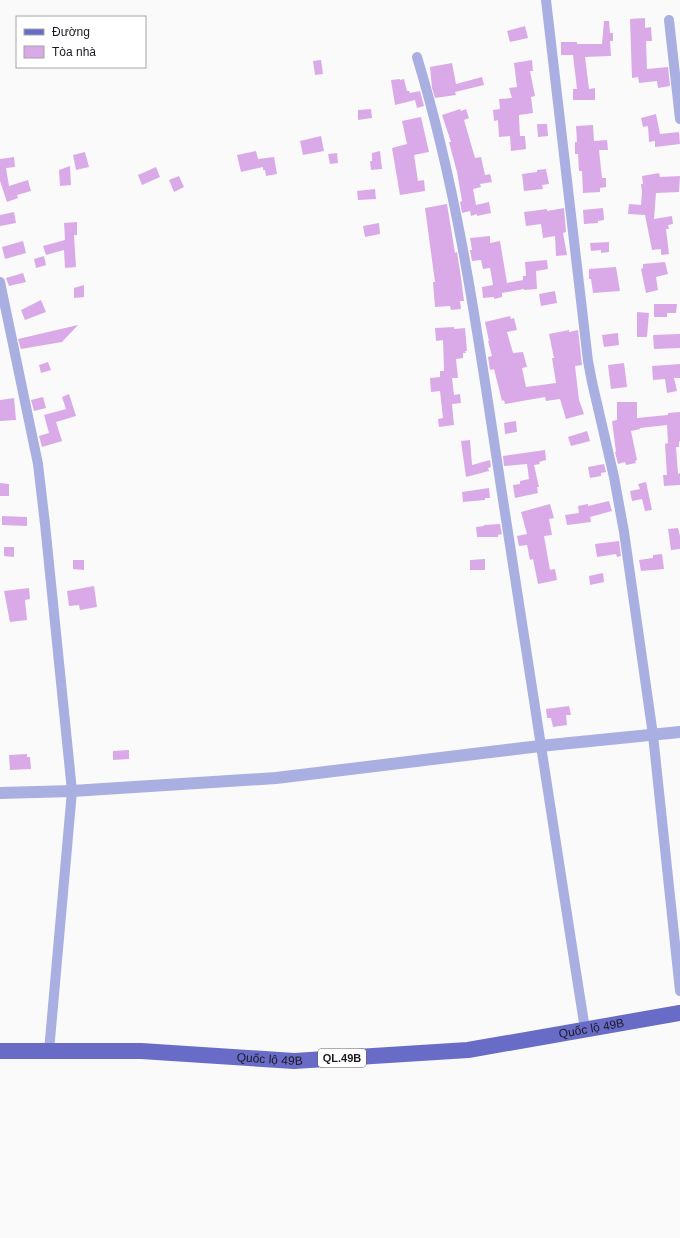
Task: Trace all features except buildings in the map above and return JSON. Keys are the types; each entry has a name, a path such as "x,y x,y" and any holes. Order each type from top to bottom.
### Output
{"main road":[{"name":"Quốc lộ 49B","path":"0,1051 141,1051 294,1061 468,1050 680,1013"}],"street":[{"path":"546,0 588,361 622,519 653,735 680,991"},
{"path":"668,20 680,119"},
{"path":"417,57 444,157 465,262 481,355 540,746 585,1029"},
{"path":"0,282 38,464 72,791 49,1051"},
{"path":"0,793 72,791 276,778 540,746 680,732"}]}
